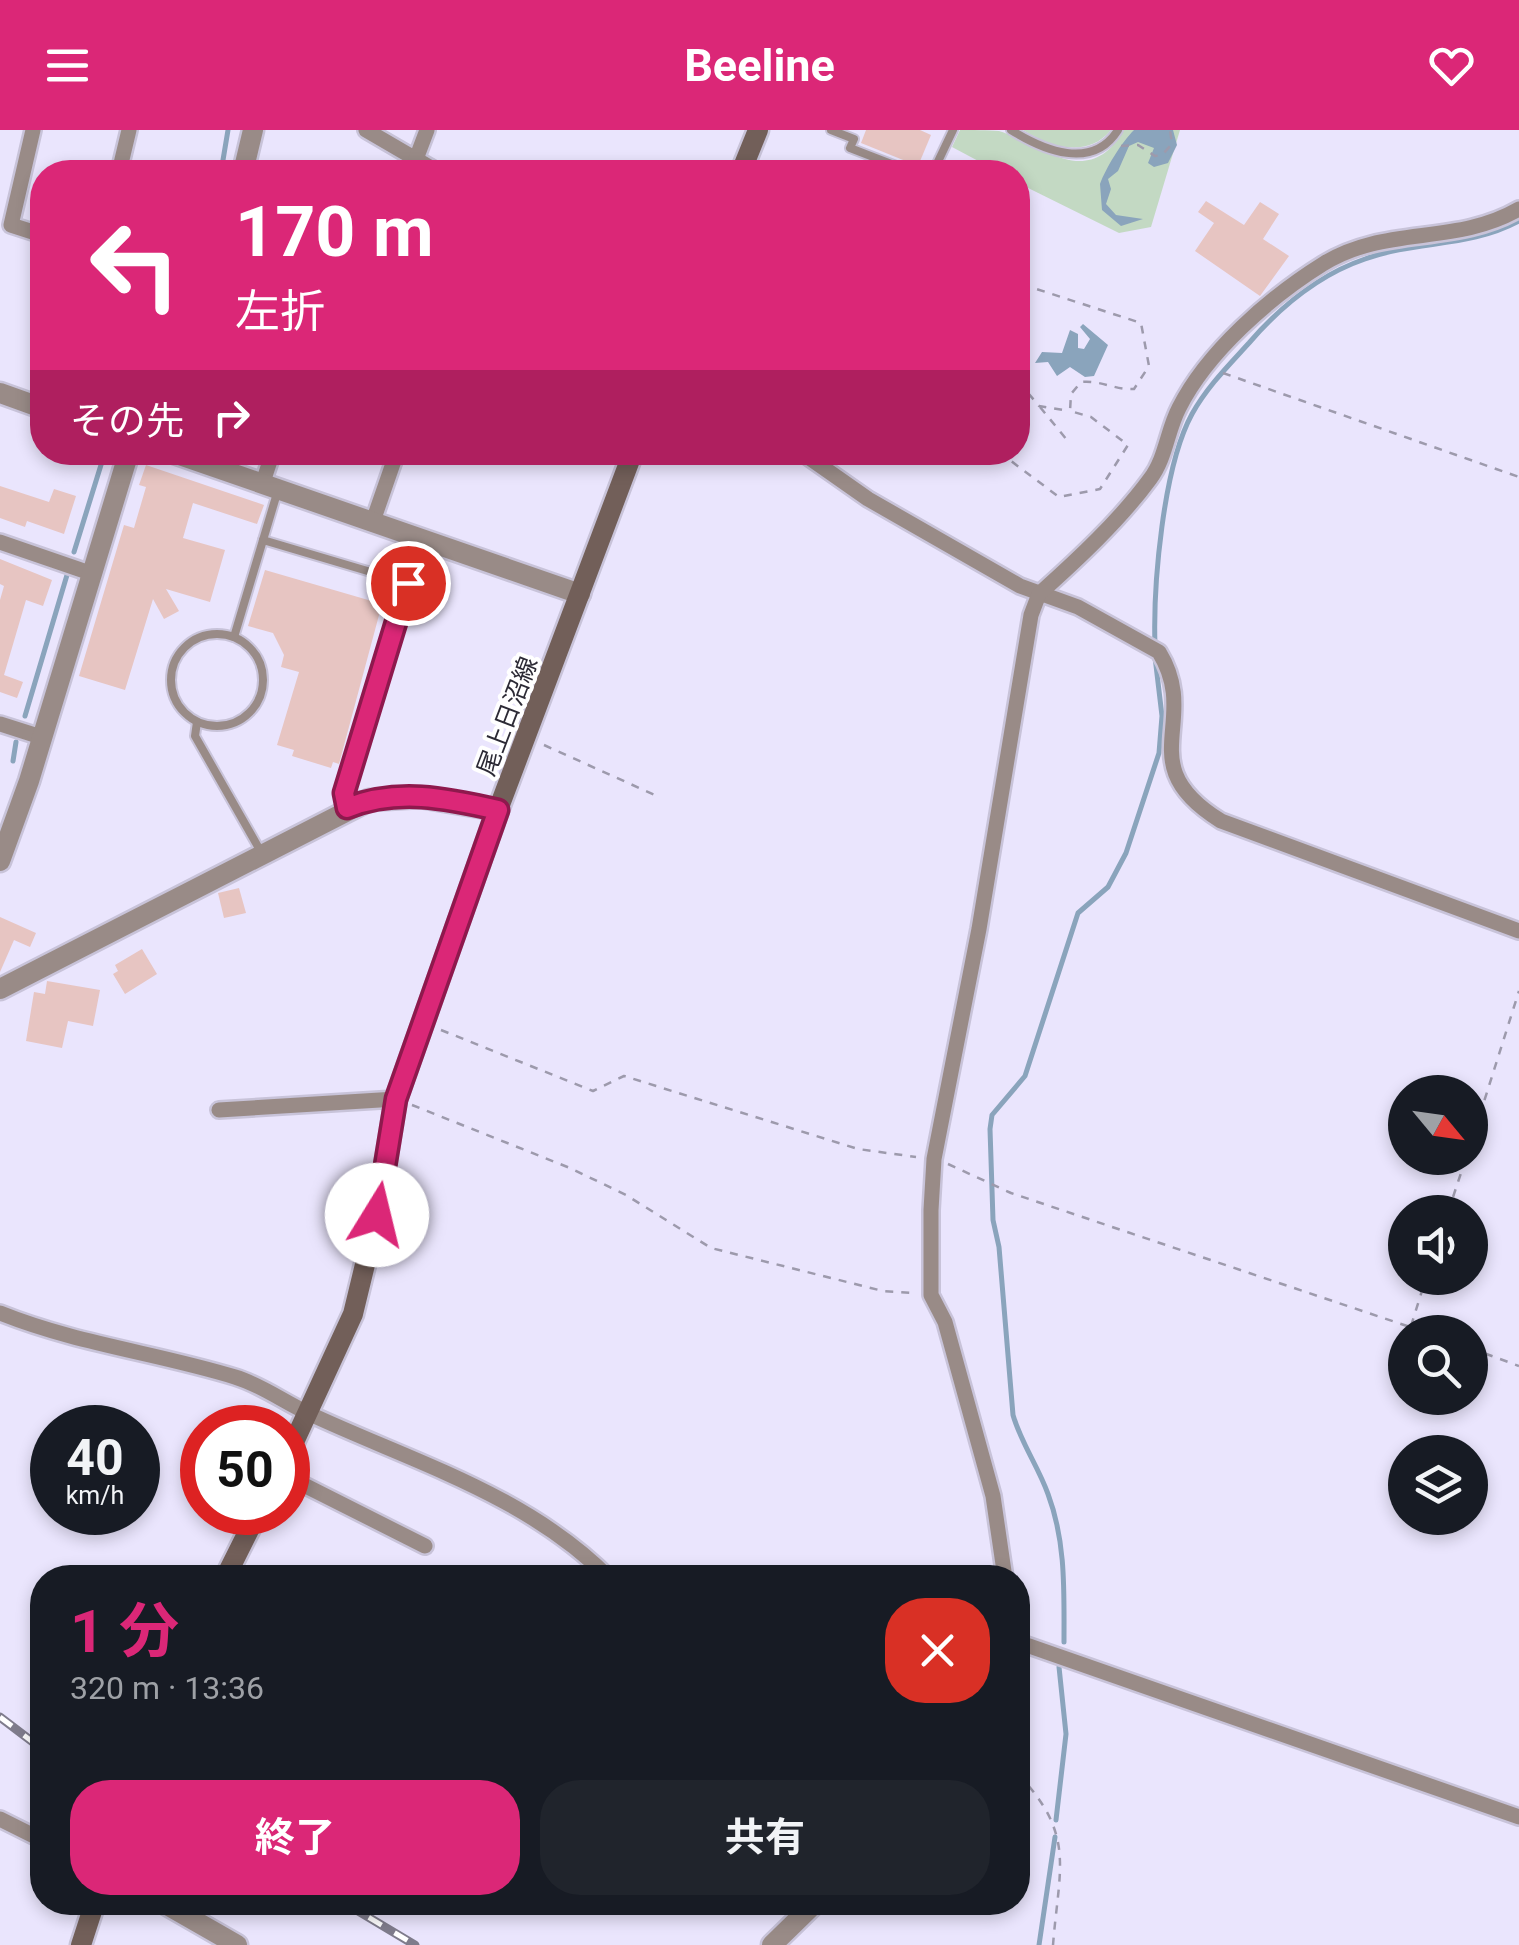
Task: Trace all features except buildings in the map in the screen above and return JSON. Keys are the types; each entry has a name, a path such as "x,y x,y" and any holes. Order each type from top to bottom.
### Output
{"main road":[{"path":"746,160 758,130"},
{"name":"尾上日沼線","path":"310,1410 353,1314 377,1215 396,1099 422,1022 629,465"},
{"path":"232,1565 246,1535"},
{"path":"81,1945 91,1915"}],"street":[{"path":"30,231 11,224 32,130"},
{"path":"122,160 129,130"},
{"path":"246,160 253,130"},
{"path":"366,130 419,160"},
{"path":"416,158 426,130"},
{"path":"1003,1565 993,1496 945,1322 932,1294 934,1159 975,947 1031,615 1039,594 1153,476 1176,412 1207,367 1280,296 1326,262 1378,242 1469,231 1519,208"},
{"path":"0,393 30,404"},
{"path":"0,861 125,465"},
{"path":"208,465 580,594"},
{"path":"270,487 272,465"},
{"path":"372,524 392,465"},
{"path":"820,465 903,520 1039,594 1078,607 1159,652 1172,687 1175,782 1193,803 1222,821 1519,931"},
{"path":"0,542 90,573"},
{"path":"0,724 42,737"},
{"path":"0,989 347,808 391,796 452,800 498,810"},
{"path":"219,1110 396,1099"},
{"path":"0,1313 112,1350 240,1378 291,1405"},
{"path":"310,1415 470,1483 536,1521 593,1565"},
{"path":"310,1488 425,1546"},
{"path":"1030,1646 1519,1817"},
{"path":"0,1818 30,1834"},
{"path":"185,1915 237,1945"},
{"path":"772,1945 803,1915"}],"lane":[{"path":"831,130 854,139 850,148 881,160"},
{"path":"939,160 953,130"},
{"path":"1011,130 1066,154 1111,140 1118,130"},
{"path":"234,637 263,540 270,487"},
{"path":"263,540 408,583 344,793 347,808"},
{"path":"214,634 234,637 250,648 264,668 257,704 230,726 197,722 174,700 171,668 180,647 214,634"},
{"path":"197,722 195,736 260,852"}],"path":[{"path":"1111,140 1122,147 1138,145 1155,156 1162,155 1172,144 1170,130"},
{"path":"1030,287 1141,323 1149,366 1134,390 1117,390 1100,380 1081,382 1072,394 1070,411"},
{"path":"1207,367 1519,477"},
{"path":"1030,395 1067,440"},
{"path":"1016,465 1059,497 1100,488 1128,445 1092,417 1039,406"},
{"path":"526,737 657,796"},
{"path":"1488,1089 1519,991"},
{"path":"422,1022 593,1091 624,1076 858,1150 934,1159 1011,1193 1388,1321"},
{"path":"396,1099 570,1168 626,1195 711,1248 883,1291 932,1294"},
{"path":"1488,1355 1519,1366"},
{"path":"1030,1787 1040,1797 1061,1842 1052,1945"}],"green space":[{"path":"960,130 999,131 1064,159 1080,161 1095,158 1110,148 1124,130 1180,130 1151,227 1119,233 1030,189 1030,160 976,160 952,147"},
{"path":"1023,130 1111,130 1091,145 1068,147"}],"water":[{"path":"1134,130 1173,130 1177,145 1168,163 1154,167 1148,163 1154,148 1138,142 1129,146 1118,171 1108,179 1111,189 1106,204 1116,215 1143,219 1121,226 1102,210 1100,184 1114,156"},
{"path":"1083,324 1108,345 1094,376 1085,377 1070,367 1057,376 1048,362 1035,363 1042,352 1062,353 1070,330 1078,334 1078,348 1084,349 1090,339 1080,327"}],"waterway":[{"path":"223,160 228,130"},
{"path":"1155,646 1158,560 1174,464 1192,414 1218,377 1274,317 1301,293 1332,274 1384,253 1481,236 1519,221"},
{"path":"74,552 101,465"},
{"path":"25,716 67,575"},
{"path":"1064,1642 1063,1567 1054,1512 1013,1415 999,1247 993,1220 990,1129 992,1115 1025,1076 1078,913 1108,887 1126,853 1159,753 1162,716 1155,657"},
{"path":"13,761 16,742"},
{"path":"1056,1820 1066,1734 1059,1667"},
{"path":"1039,1945 1055,1837"}],"railway":[{"path":"0,1717 30,1740"},
{"path":"365,1915 415,1945"}],"route":[{"path":"377,1215 396,1099 498,810 420,796 391,796 347,808 344,793 408,583"}]}
